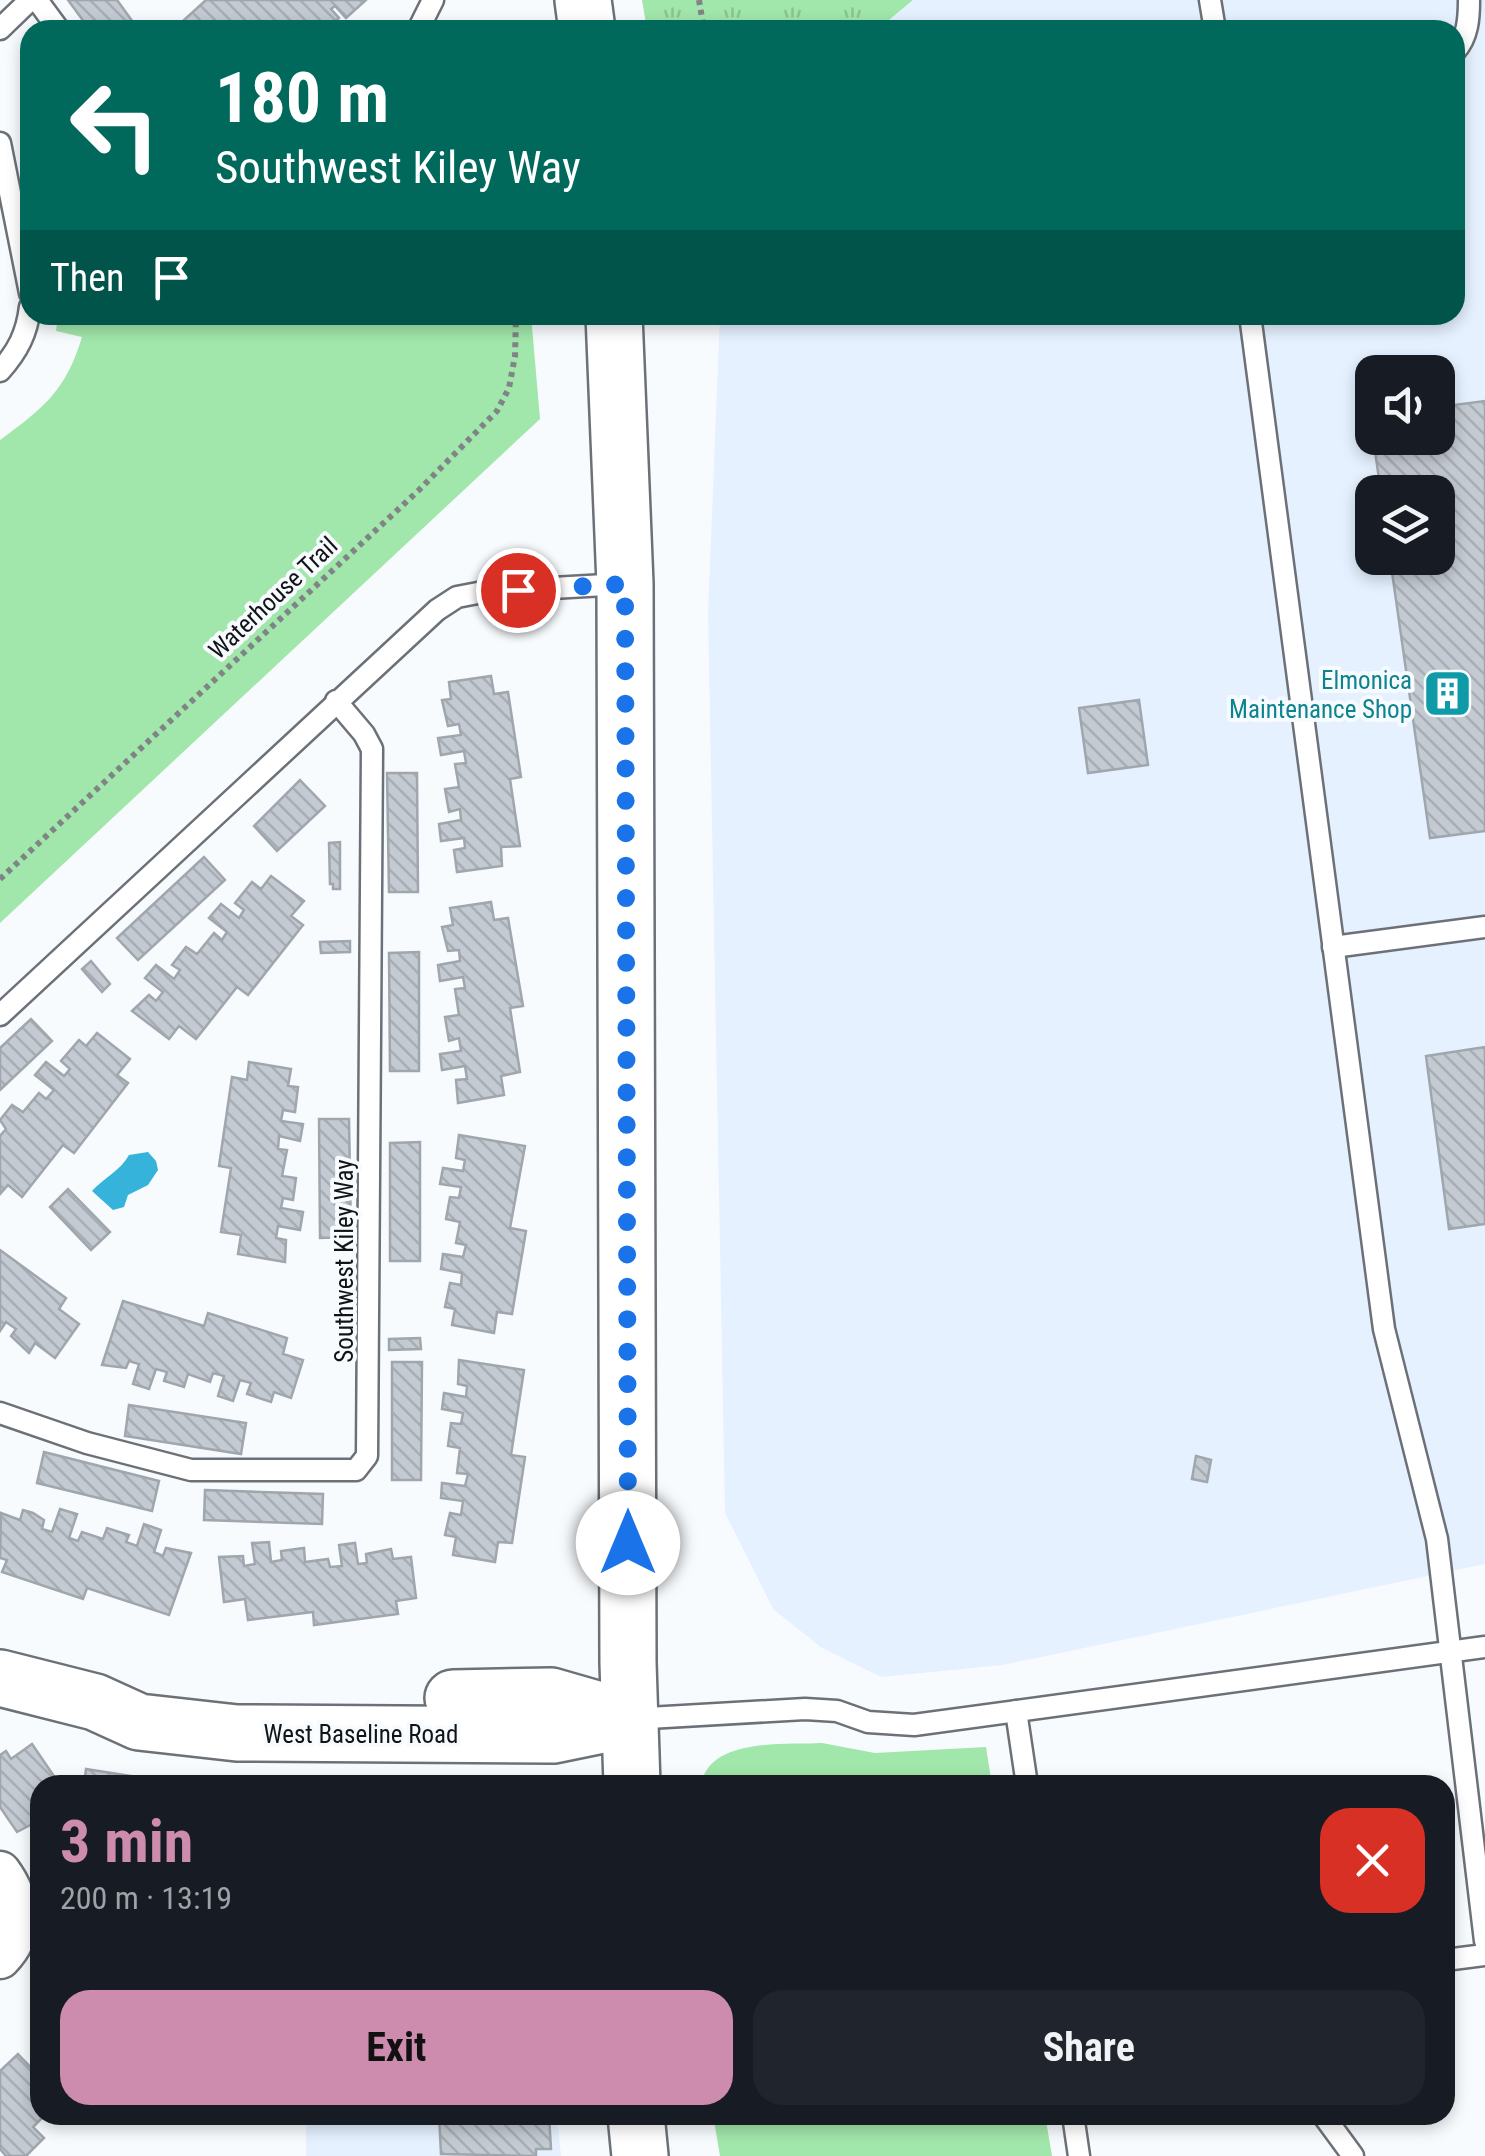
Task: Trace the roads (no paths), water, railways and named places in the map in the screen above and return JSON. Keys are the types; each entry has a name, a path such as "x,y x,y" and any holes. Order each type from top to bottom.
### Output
{"main road":[{"path":"614,325 625,584 632,1775"},
{"name":"West Baseline Road","path":"0,1678 95,1702 151,1689 244,1701 551,1696 631,1720"},
{"path":"637,2125 640,2156"}],"street":[{"path":"0,1872 29,1909 0,1958"}],"lane":[{"path":"0,29 34,0 51,20"},
{"path":"1465,32 1469,0"},
{"path":"0,143 20,244"},
{"path":"0,371 18,350 28,325"},
{"path":"1251,325 1384,1329 1436,1538 1485,1941"},
{"path":"0,1015 336,701 425,620 457,597 625,584"},
{"name":"Southwest Kiley Way","path":"2,1421 191,1470 356,1470 364,1464 368,1419 372,749 336,701"},
{"path":"1333,947 1485,927"},
{"path":"631,1720 805,1708 836,1710 868,1722 914,1726 1485,1647"},
{"path":"1016,1710 1026,1775"},
{"path":"1455,1959 1485,1955"},
{"path":"1074,2125 1079,2156"},
{"path":"1331,2125 1353,2156"}],"water":[{"path":"148,1152 158,1170 148,1185 128,1195 124,1207 113,1210 92,1191 129,1155"}],"place":[{"name":"Elmonica Maintenance Shop","path":"1447,694"}]}
